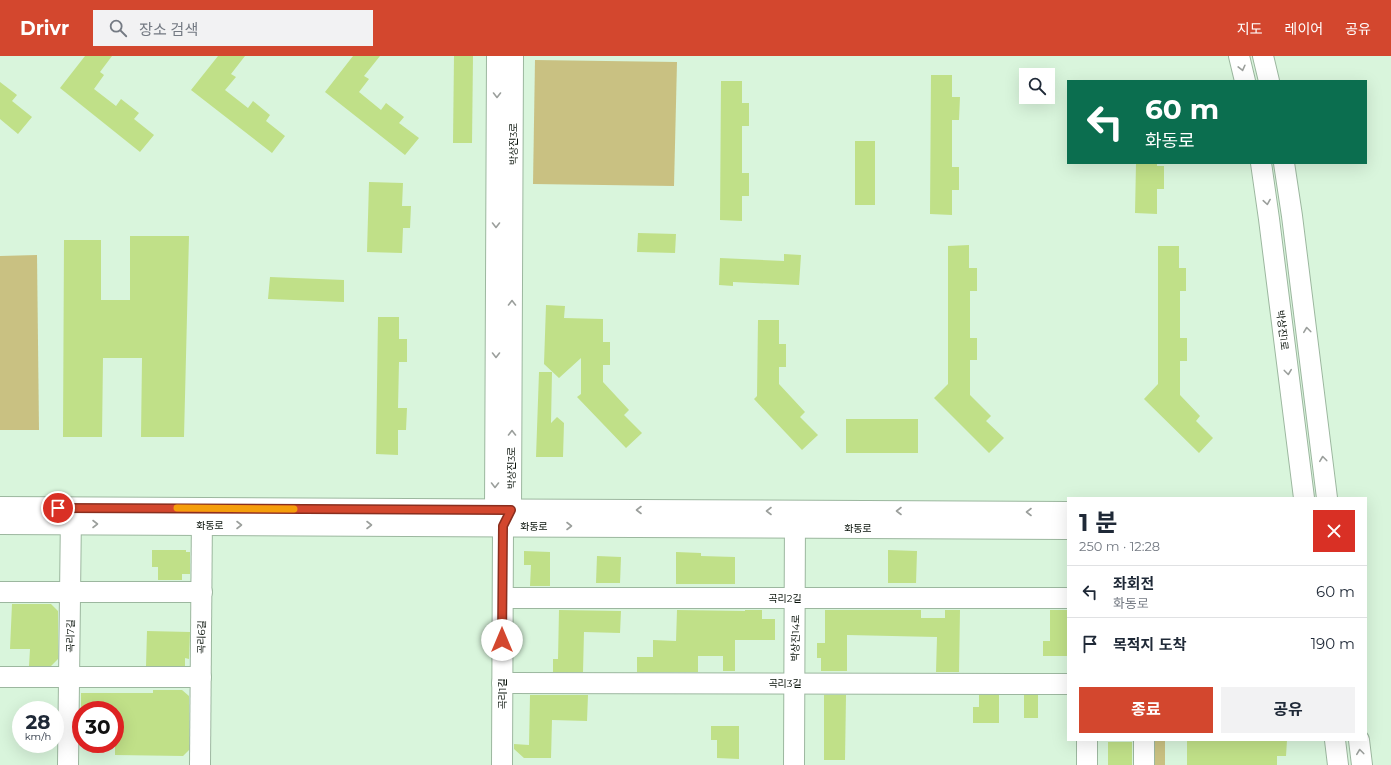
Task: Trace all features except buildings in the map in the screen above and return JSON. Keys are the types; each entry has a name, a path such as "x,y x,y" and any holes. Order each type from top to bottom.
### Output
{"street":[{"name":"박상진3로","path":"497,56 503,515"},
{"name":"박상진3로","path":"503,515 513,56"},
{"path":"1239,56 1245,80"},
{"path":"1263,56 1269,80"},
{"name":"박상진1로","path":"1261,164 1304,497"},
{"path":"1284,164 1327,497"},
{"name":"화동로","path":"0,507 71,516"},
{"name":"화동로","path":"795,519 1067,512"},
{"name":"화동로","path":"0,524 71,516 503,515 795,519 1067,528"},
{"name":"곡리1길","path":"502,765 503,515"},
{"name":"곡리7길","path":"68,765 71,516"},
{"name":"곡리6길","path":"200,765 202,516"},
{"name":"박상진14로","path":"794,765 795,519"},
{"path":"0,592 202,592"},
{"name":"곡리2길","path":"503,598 1067,598"},
{"path":"0,678 201,677"},
{"name":"곡리3길","path":"502,683 1067,684"},
{"path":"1087,741 1087,765"},
{"path":"1144,741 1144,765"},
{"path":"1335,741 1338,765"},
{"path":"1359,741 1362,765"}],"shaded area":[{"path":"535,60 677,62 674,186 533,184"},
{"path":"37,255 39,430 0,430 0,256"},
{"path":"1152,741 1165,741 1165,765 1152,765"}],"slow traffic":[{"path":"177,508 294,509"}],"route":[{"path":"58,508 511,510 503,526 502,640"}]}
